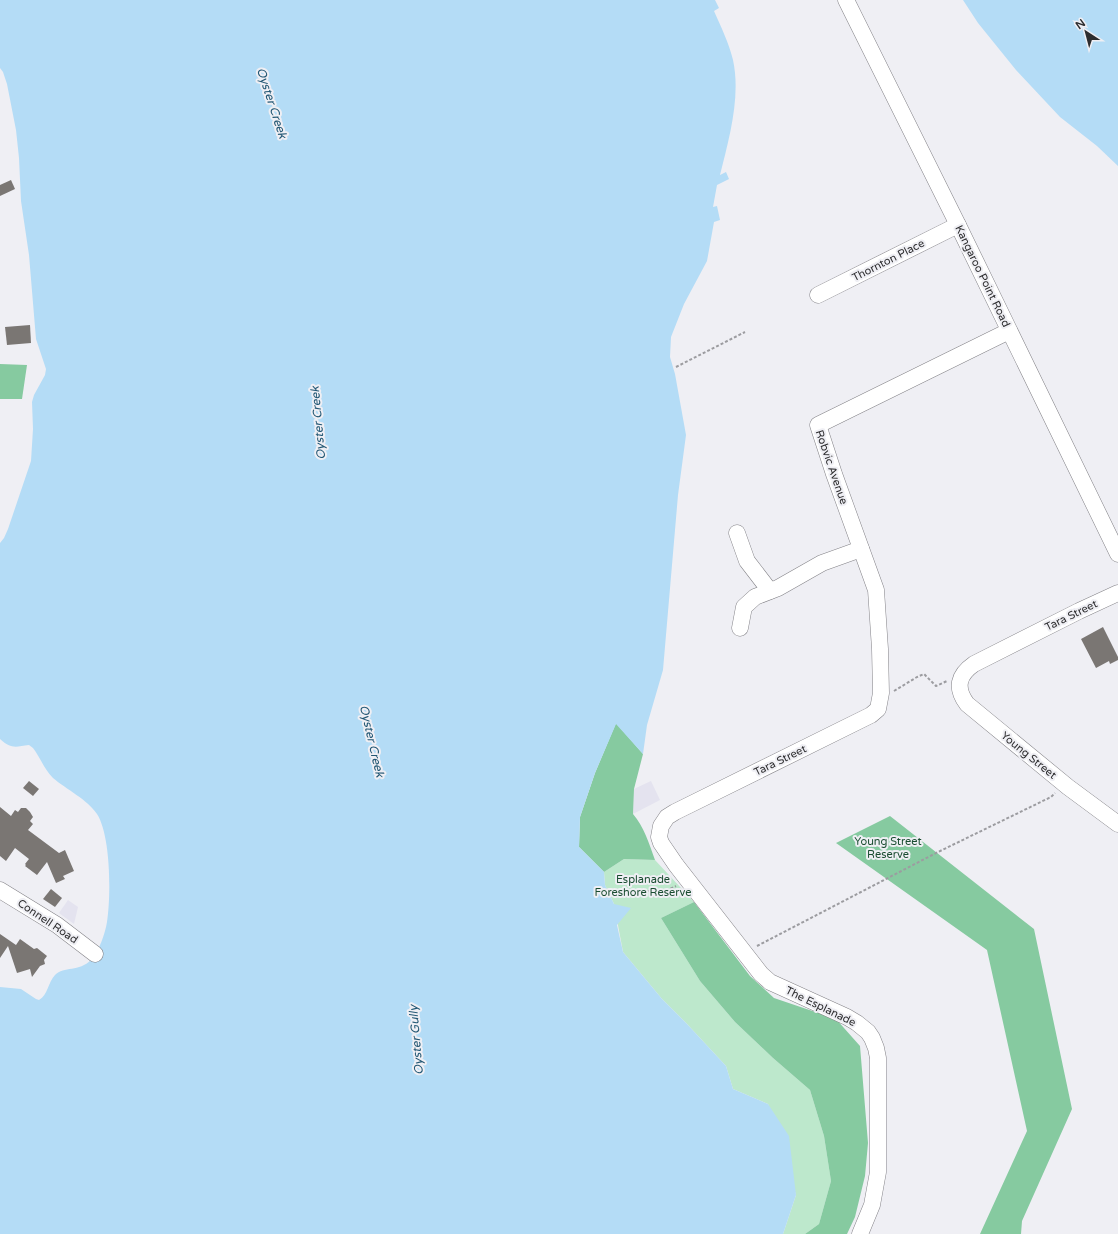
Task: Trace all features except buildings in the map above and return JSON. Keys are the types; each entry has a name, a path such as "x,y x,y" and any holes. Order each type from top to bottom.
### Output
{"street":[{"name":"Kangaroo Point Road","path":"846,0 958,225 1118,554"},
{"name":"Thornton Place","path":"818,295 958,225"},
{"name":"Robvic Avenue","path":"881,693 876,590 818,425 1009,330"},
{"path":"737,533 747,561 770,591"},
{"path":"740,628 743,612 747,604 755,597 787,584 822,563 861,549"},
{"name":"Tara Street","path":"963,674 968,668 982,659 1118,593"},
{"name":"Young Street","path":"963,674 960,680 960,691 967,704 1063,783 1118,824"},
{"name":"Tara Street","path":"667,818 681,809 871,715 878,709 881,693"},
{"name":"The Esplanade","path":"667,818 659,831 661,843 676,865 757,970 770,982 847,1017 863,1027 872,1038 878,1058 878,1172 872,1206 860,1234"},
{"name":"Connell Road","path":"0,890 57,925 95,954"}],"path":[{"path":"676,367 745,332"},
{"path":"881,693 895,691 924,674 936,686 963,674"},
{"path":"759,945 938,852 1051,797 1063,783"},
{"path":"641,891 666,891"}],"shaded area":[{"path":"651,781 660,800 633,814 634,789"},
{"path":"68,900 78,907 74,924 59,913"}],"green space":[{"path":"0,364 27,365 22,399 0,399"},
{"path":"616,723 643,754 634,789 633,814 643,830 655,860 624,859 604,872 579,847 580,817 595,773"},
{"name":"Young Street Reserve","path":"890,816 1034,929 1072,1109 1022,1221 1021,1234 980,1234 1027,1131 987,950 836,843"},
{"name":"Esplanade Foreshore Reserve","path":"624,859 655,860 694,902 661,918 700,981 735,1022 810,1090 824,1136 831,1181 819,1224 805,1234 783,1234 796,1195 768,1104 733,1089 726,1066 662,999 623,952 614,904 605,885 604,872"},
{"path":"694,902 750,976 774,998 836,1019 860,1046 868,1143 865,1176 855,1217 847,1234 805,1234 819,1224 831,1181 824,1136 810,1090 735,1022 700,981 661,918"}],"water":[{"path":"0,0 715,0 719,8 714,11 725,35 733,60 736,89 735,103 720,175 726,172 729,179 717,185 713,207 717,206 720,220 714,222 707,261 684,304 671,337 670,357 675,374 686,435 678,495 663,670 647,725 643,754 616,724 595,773 580,817 579,847 604,872 605,885 614,904 631,908 617,925 623,952 662,999 726,1066 733,1089 768,1104 789,1136 796,1195 783,1234 0,1234 0,987 21,989 39,1000 46,992 55,975 59,972 82,966 91,960 99,947 106,927 109,897 109,866 102,824 93,809 83,799 53,778 33,748 29,745 17,747 10,746 0,739 0,543 8,529 31,461 33,429 32,402 34,395 45,375 46,369 36,339 29,255 21,201 16,130 7,84 0,68"},
{"path":"963,0 1118,0 1118,166 1097,146 1060,117 1016,70 978,23"}],"water label":[{"name":"Oyster Creek","path":"272,103"},
{"name":"Oyster Creek","path":"318,423"},
{"name":"Oyster Creek","path":"372,741"},
{"name":"Oyster Gully","path":"416,1040"}]}
